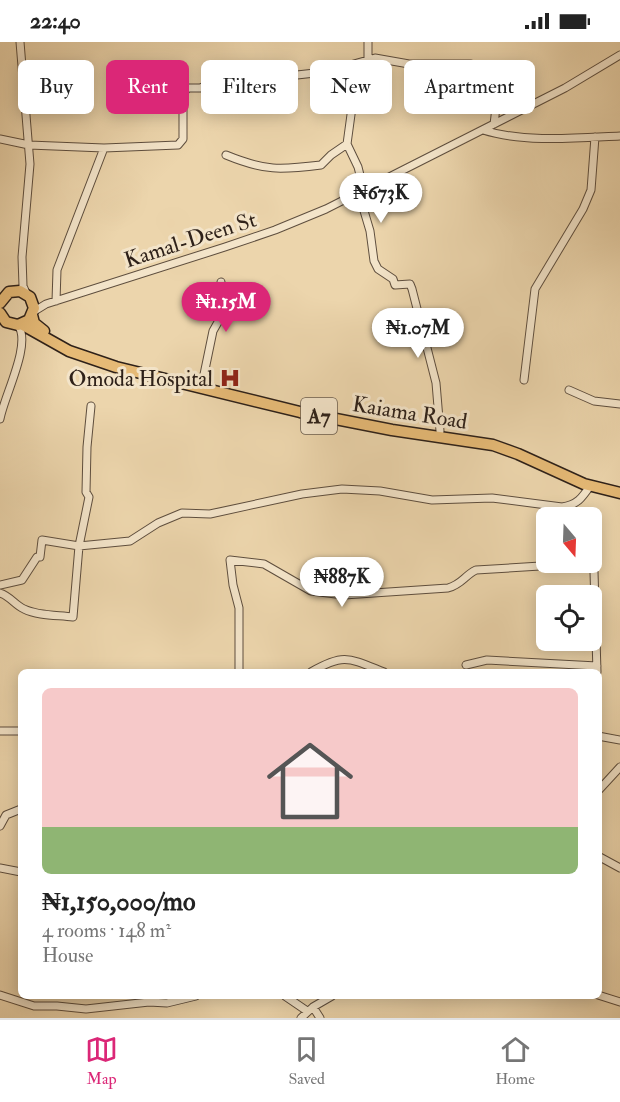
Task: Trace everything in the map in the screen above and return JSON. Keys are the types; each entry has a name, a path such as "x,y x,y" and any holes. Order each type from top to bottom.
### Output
{"highway":[{"path":"4,297 20,291 30,298 32,314 29,320 20,325"},
{"name":"Kaiama Road","path":"32,314 32,320 38,327 82,351 142,369 349,417 497,441 589,480 620,488"},
{"name":"Kaiama Road","path":"2,318 69,351 116,367 308,414 493,445 590,486 620,493"}],"street":[{"path":"20,42 30,173 23,286 30,298 46,304"},
{"path":"368,42 368,59 375,58 409,64 471,64 477,68 480,79 487,82 494,94 497,104 494,123"},
{"name":"Kamal-Deen St","path":"32,314 46,304 275,230 344,201 565,88 620,55"},
{"path":"0,139 29,145 104,148 178,145 183,139 183,93 188,88 200,88 237,72 288,76 310,73"},
{"path":"351,114 347,144 358,167 374,261 378,269 393,279 395,285 410,284 412,289 436,383 440,431"},
{"path":"483,130 510,136 620,136"},
{"path":"524,380 535,289 583,209 591,190 595,137"},
{"path":"226,155 252,166 292,169 321,165 331,154 347,144"},
{"path":"56,301 57,270 104,148"},
{"path":"4,297 22,275"},
{"path":"202,384 213,331 222,315 220,282"},
{"path":"0,419 3,396 13,379 23,340 20,325"},
{"path":"569,390 594,401 620,404"},
{"path":"0,593 9,596 18,606 28,611 73,617 79,546 89,497 86,492 87,458 92,405"},
{"path":"0,585 22,580 27,570 32,568 37,557 40,556 42,540 79,546 130,542 158,523 182,513 210,514 302,494 342,489 380,491 432,500 492,498 561,507 570,506 579,501 590,486"},
{"path":"239,669 239,608 230,560 264,564 311,591 345,595 448,588 459,585 476,570 589,563 593,565 597,669 487,660 466,665"},
{"path":"316,669 330,661 349,658 376,669"},
{"path":"519,661 519,669"},
{"path":"0,731 18,731"},
{"path":"602,737 620,740"},
{"path":"602,787 620,767"},
{"path":"0,826 6,815 18,810"},
{"path":"602,858 620,868"},
{"path":"0,868 18,871"},
{"path":"0,995 34,1006 86,1009 148,1002 167,1003 184,999"},
{"path":"602,996 620,1002"},
{"path":"291,999 310,1009 320,1018"},
{"path":"301,1018 310,1009 327,999"}],"place":[{"name":"Omoda Hospital","path":"230,378"}]}
